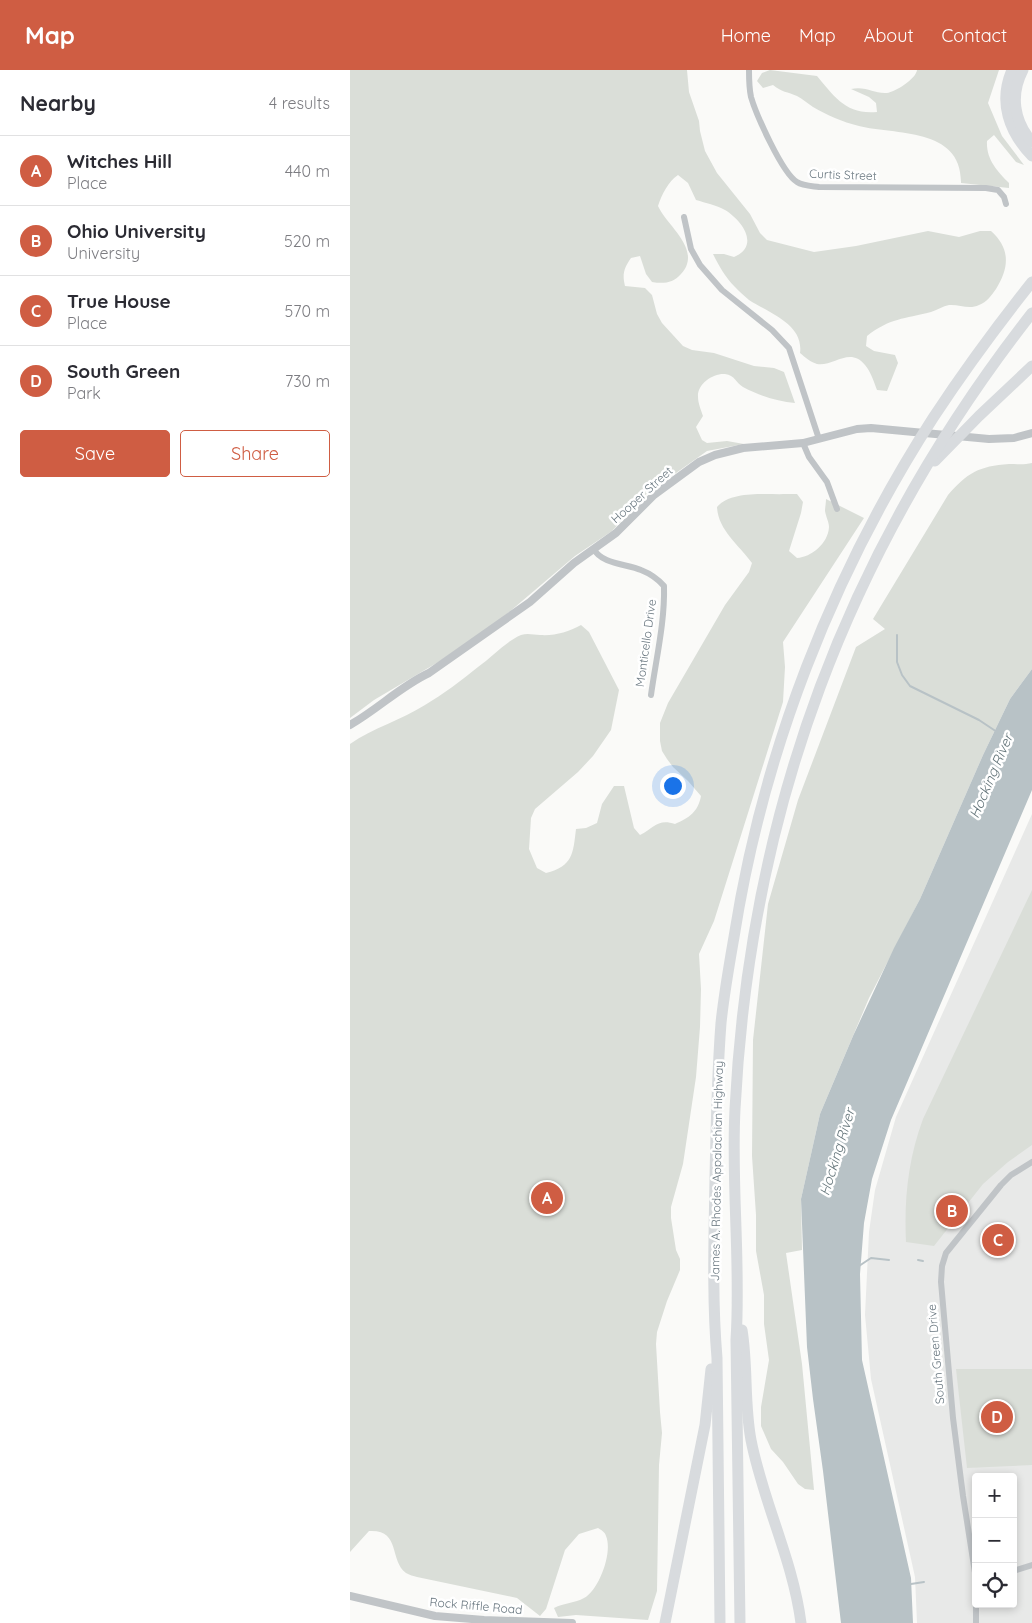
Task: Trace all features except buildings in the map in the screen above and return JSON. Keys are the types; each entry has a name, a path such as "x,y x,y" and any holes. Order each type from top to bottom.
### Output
{"highway":[{"path":"1012,70 1007,84 1006,110 1015,135 1032,156"},
{"path":"1023,70 1016,87 1016,109 1023,130 1032,142"},
{"name":"James A. Rhodes Appalachian Highway","path":"720,1623 717,1358 713,1224 716,1106 721,1021 737,919 750,853 788,714 837,594 882,504 919,441 952,389 1032,282"},
{"name":"James A. Rhodes Appalachian Highway","path":"740,1623 735,1111 742,1017 749,962 768,860 785,791 801,741 831,656 866,577 919,477 956,417 1032,313"},
{"path":"919,477 963,431 1032,366"},
{"path":"738,1307 744,1340 746,1395 751,1438 758,1468 791,1573 801,1623"},
{"path":"665,1623 705,1425 715,1335"}],"street":[{"name":"Curtis Street","path":"749,70 752,99 761,122 788,173 797,182 819,187 986,188 998,190 1004,197 1006,204"},
{"path":"684,217 692,250 700,265 722,290 772,330 789,348 818,440"},
{"name":"Hooper Street","path":"350,725 414,680 429,673 530,602 574,563 616,533 654,496 699,462 715,455 743,448 803,443 857,429 871,428 989,439 1014,438 1032,433"},
{"path":"803,443 809,457 827,482 838,509"},
{"name":"Monticello Drive","path":"594,549 597,554 607,560 651,574 664,586 665,608 661,621 651,694"},
{"name":"South Green Drive","path":"973,1563 953,1418 941,1282 942,1266 946,1253 1001,1185 1011,1175 1032,1162"},
{"path":"1017,1570 1032,1565"},
{"name":"Rock Riffle Road","path":"350,1596 435,1616 572,1623"},
{"path":"976,1608 976,1623"}],"shaded area":[{"path":"350,70 687,70 689,92 699,121 705,151 717,173 750,214 760,233 767,240 814,252 856,246 928,231 959,237 980,231 991,231 1005,252 1004,274 994,292 982,304 972,307 947,306 890,322 867,336 866,346 874,351 895,355 898,363 887,391 877,390 865,365 853,357 823,364 812,362 800,353 800,343 797,334 791,327 783,320 749,300 731,283 713,254 724,254 734,257 742,252 746,247 747,240 743,227 738,220 725,210 696,200 688,183 678,175 671,181 658,206 686,247 687,265 675,279 664,283 656,283 652,282 646,274 640,256 631,258 624,271 625,286 645,288 652,295 657,314 662,323 683,346 692,350 714,353 754,366 774,368 784,372 795,403 756,393 743,387 733,377 725,374 711,377 698,392 703,416 696,427 702,440 707,443 727,441 744,444 707,451 645,495 612,531 575,556 502,618 440,661 374,700 350,718"},
{"path":"770,70 817,76 842,103 857,110 877,112 876,103 869,97 851,89 862,88 882,93 891,92 909,81 916,74 917,70 999,70 988,103 1002,136 1024,165 1016,162 994,135 987,141 988,153 997,169 1009,183 1009,188 961,183 958,165 951,152 939,143 907,133 859,126 824,113 799,97 782,91 773,85 763,88 757,81 762,73"},
{"path":"1032,463 1032,669 1010,699 983,755 920,899 869,998 820,1114 801,1199 802,1250 786,1253 802,1364 814,1490 805,1489 798,1484 783,1462 771,1449 761,1426 761,1407 769,1360 764,1324 764,1295 756,1251 756,1215 752,1156 753,1040 768,904 798,800 856,647 885,629 873,619 948,495 955,487 974,472 982,469 999,465"},
{"path":"750,494 797,494 803,502 789,551 797,558 813,552 826,539 829,523 825,511 826,499 864,518 783,642 785,667 783,702 714,921 699,954 701,989 696,1077 683,1164 671,1207 676,1250 680,1259 680,1270 667,1301 657,1332 656,1344 662,1433 659,1465 657,1591 648,1620 576,1615 558,1617 554,1608 584,1598 590,1594 599,1579 606,1561 608,1543 605,1533 598,1528 579,1534 565,1550 546,1609 540,1616 517,1598 407,1574 398,1561 390,1540 386,1535 379,1532 369,1531 350,1552 350,744 432,701 515,638 526,634 556,634 566,632 581,625 589,632 619,690 611,730 593,756 578,772 535,809 531,818 529,849 537,868 546,873 567,863 574,845 576,829 586,828 597,823 602,804 614,786 624,786 634,828 640,835 660,823 669,822 675,824 685,819 698,806 701,796 673,767 662,751 660,723 668,703 725,605 749,572 752,563 725,530 718,515 717,507 731,498"},
{"path":"1032,814 1032,1623 917,1623 915,1577 871,1379 865,1315 869,1232 875,1190 896,1117"},
{"path":"1032,890 1032,1145 1008,1162 983,1184 934,1246 906,1242 908,1180 914,1149 923,1119"},
{"path":"956,1369 1032,1369 1032,1465 967,1468"}],"water":[{"name":"Hocking River","path":"1032,669 1032,790 891,1120 872,1179 864,1223 860,1274 862,1360 911,1578 913,1623 841,1623 807,1347 801,1199 820,1114 853,1036 894,948 920,899 983,755 1010,699"}],"waterway":[{"name":"Hocking River","path":"897,635 897,662 902,675 910,686 979,720 997,732"},
{"path":"859,1266 871,1258 889,1260"},
{"path":"918,1260 923,1261"},
{"path":"911,1584 924,1582"}],"place":[{"name":"Witches Hill","path":"547,1198"},
{"name":"Ohio University","path":"952,1211"},
{"name":"True House","path":"998,1240"},
{"name":"South Green","path":"997,1417"}]}
